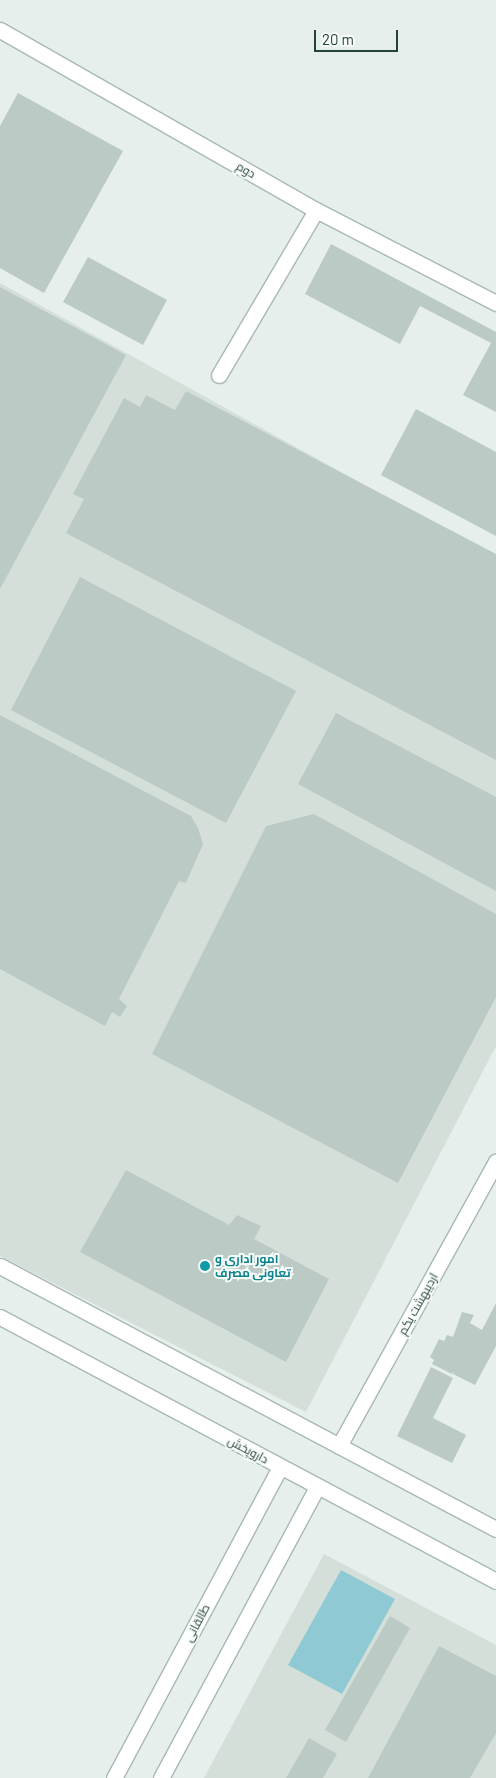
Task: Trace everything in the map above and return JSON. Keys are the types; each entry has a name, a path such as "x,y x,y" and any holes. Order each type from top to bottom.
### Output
{"street":[{"name":"دوم","path":"0,30 316,210 496,303"},
{"path":"219,374 316,210"},
{"name":"اردیبهشت یکم","path":"339,1446 496,1162"},
{"path":"0,1266 496,1529"},
{"name":"داروپخش","path":"0,1318 496,1581"},
{"name":"طالقانی","path":"114,1778 280,1467"},
{"path":"161,1778 317,1487"}],"shaded area":[{"path":"0,283 496,558 496,1046 306,1412 0,1256"},
{"path":"324,1554 496,1645 496,1778 204,1778"}],"water":[{"path":"341,1570 395,1599 342,1694 288,1665"}],"building":[{"path":"18,93 123,151 44,293 0,268 0,126"},
{"path":"331,244 496,332 496,412 463,395 491,343 420,306 400,344 305,294"},
{"path":"88,257 167,300 143,345 63,302"},
{"path":"0,287 126,355 0,589"},
{"path":"186,391 496,554 496,760 66,533 84,499 73,494 124,398 140,407 146,395 175,410"},
{"path":"416,409 496,452 496,536 381,475"},
{"path":"80,577 296,691 226,823 11,710"},
{"path":"336,713 496,797 496,891 298,784"},
{"path":"0,715 191,816 198,828 203,844 186,883 179,881 119,999 127,1006 120,1017 112,1012 105,1026 0,969"},
{"path":"314,814 496,914 496,997 398,1183 152,1054 266,826"},
{"name":"امور اداری و تعاونی مصرف","path":"126,1170 229,1225 237,1215 261,1226 254,1239 329,1279 286,1362 80,1252"},
{"path":"496,1303 496,1346 475,1385 453,1374 454,1371 452,1374 432,1364 434,1360 430,1357 439,1339 444,1341 447,1335 453,1337 462,1312 474,1315 470,1323 482,1330"},
{"path":"431,1367 453,1378 433,1418 466,1435 452,1463 397,1436"},
{"path":"390,1616 410,1628 346,1742 325,1730"},
{"path":"439,1646 496,1676 496,1733 470,1778 368,1778"},
{"path":"309,1738 337,1754 323,1778 286,1778"}],"place":[{"name":"امور اداری و تعاونی مصرف","path":"205,1266"}]}
